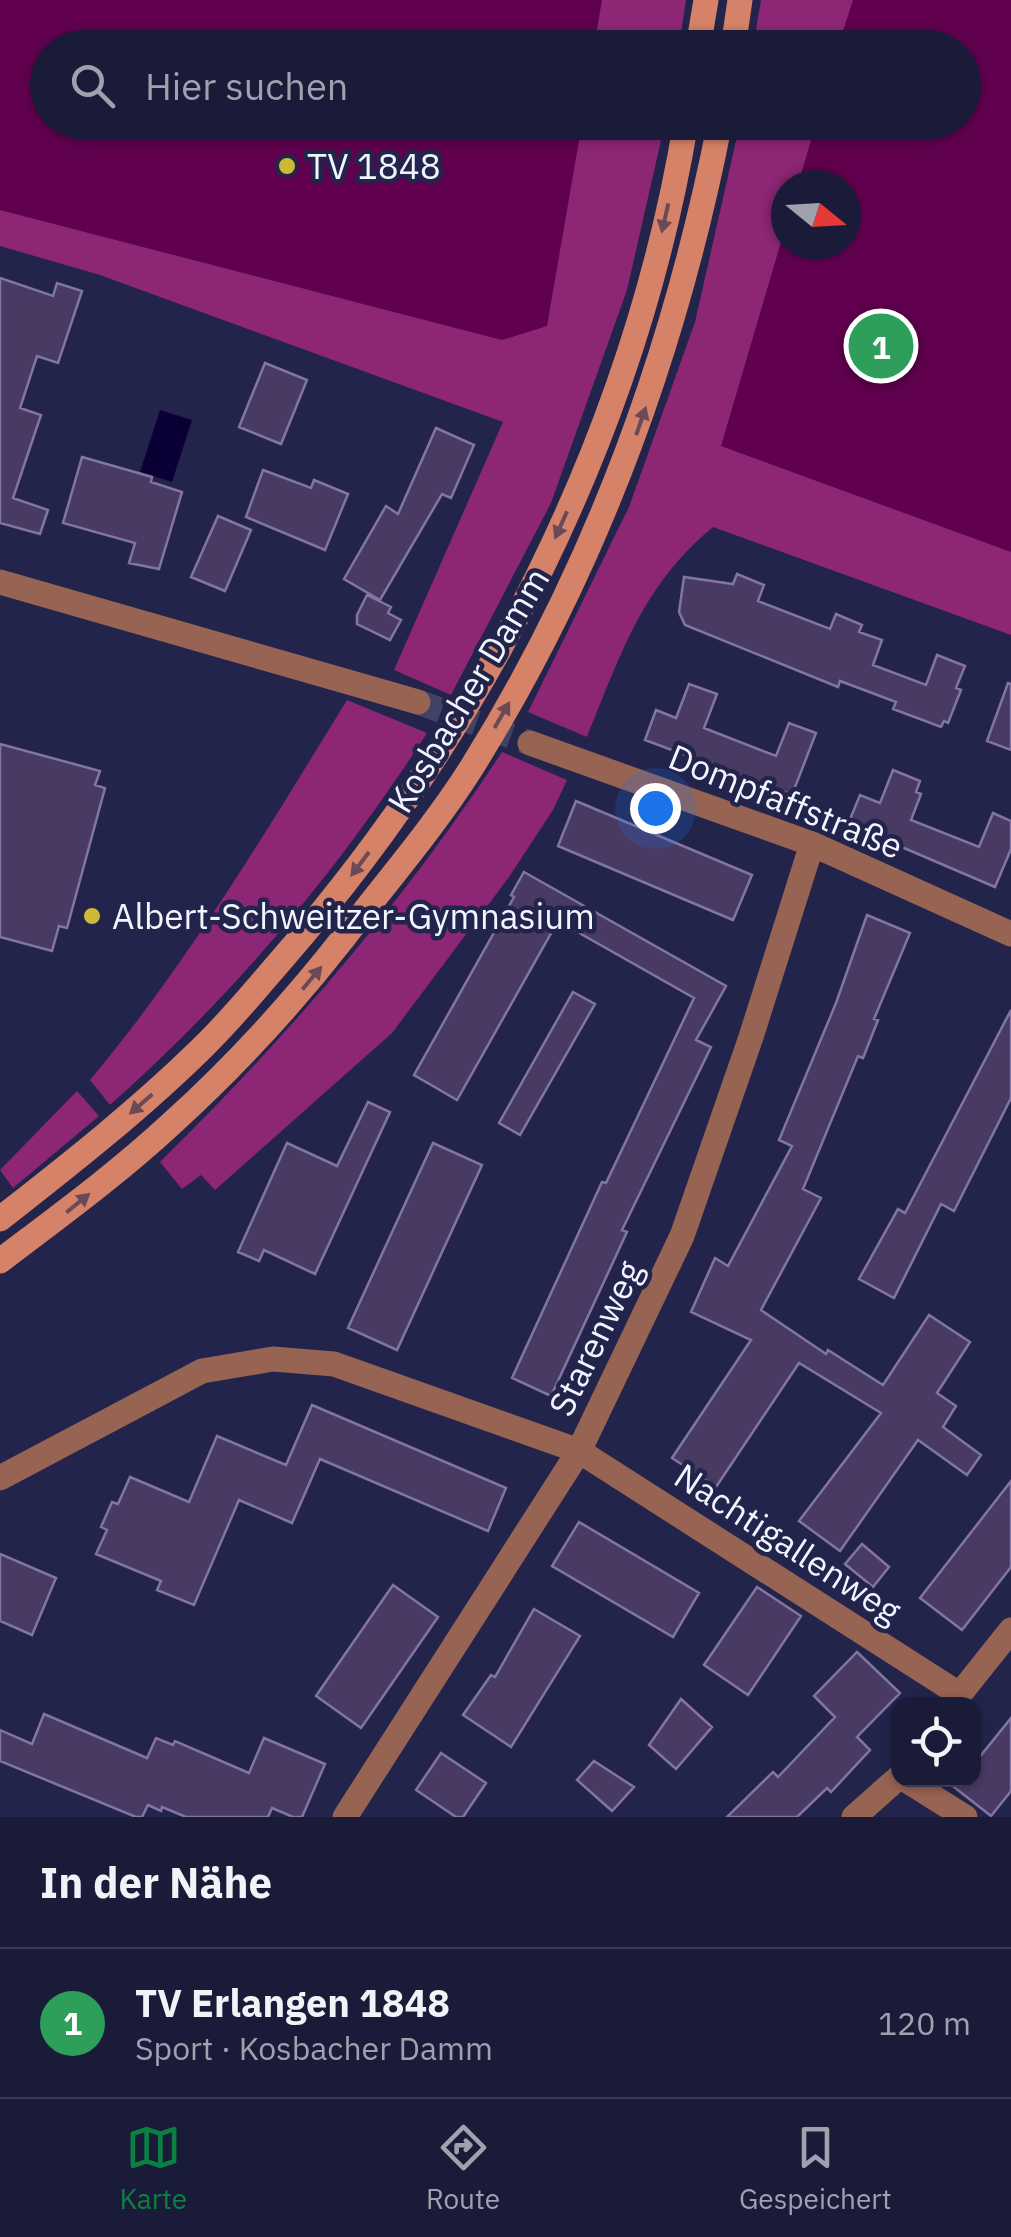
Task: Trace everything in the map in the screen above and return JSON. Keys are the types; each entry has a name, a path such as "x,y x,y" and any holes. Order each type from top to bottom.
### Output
{"street":[{"path":"701,30 706,0"},
{"path":"736,30 740,0"},
{"name":"Kosbacher Damm","path":"0,1219 70,1165 204,1047 349,878 446,740 520,612 579,486 643,305 682,140"},
{"name":"Kosbacher Damm","path":"0,1261 108,1179 244,1054 316,976 472,767 572,585 637,432 696,244 716,140"},
{"path":"0,582 418,702"},
{"name":"Dompfaffstraße","path":"530,742 812,844 1011,934"},
{"name":"Starenweg","path":"345,1817 579,1452 682,1236 812,844"},
{"name":"Nachtigallenweg","path":"0,1478 202,1371 273,1358 334,1364 579,1452 952,1697"},
{"path":"957,1697 1011,1630"},
{"path":"854,1817 891,1784"},
{"path":"917,1787 965,1817"}],"shaded area":[{"name":"TV 1848","path":"0,0 602,0 597,30 30,30 30,140 579,140 547,327 502,340 0,210"},
{"path":"602,0 686,0 682,30 597,30"},
{"path":"761,0 853,0 843,30 756,30"},
{"path":"853,0 1011,0 1011,552 721,446 776,260 861,260 861,170 802,170 811,140 981,140 981,30 843,30"},
{"path":"579,140 661,140 627,290 551,503 451,695 394,670 503,422 100,275 0,246 0,210 502,340 547,326"},
{"path":"736,140 811,140 802,170 771,170 771,260 776,260 721,446 1011,552 1011,635 713,527 668,573 651,597 623,650 587,737 528,712 629,507 695,322"},
{"path":"160,410 192,420 172,482 140,472"},
{"path":"347,700 427,733 357,834 281,930 199,1020 110,1105 90,1080 193,943"},
{"path":"502,752 567,780 553,810 509,877 392,1033 215,1190 201,1175 182,1189 160,1162 254,1066 342,966 425,862"},
{"path":"77,1091 99,1116 13,1188 0,1170"}],"building":[{"path":"0,278 53,296 57,283 82,291 58,363 37,356 20,408 41,415 13,498 48,510 40,534 0,523"},
{"path":"265,363 307,380 281,444 239,427"},
{"path":"436,428 474,445 451,498 442,494 380,600 344,579 386,506 398,514"},
{"path":"82,457 152,477 151,482 182,492 159,569 129,563 135,543 63,523"},
{"path":"263,470 311,488 314,480 348,494 325,550 246,517"},
{"path":"218,516 251,530 225,591 191,577"},
{"path":"737,574 764,585 758,601 830,629 836,614 862,625 859,632 882,640 873,665 926,685 937,655 965,666 956,688 961,690 948,723 944,721 941,727 893,709 896,702 840,681 838,687 685,625 679,612 684,577 733,584"},
{"path":"367,595 391,607 388,613 401,620 390,640 357,624"},
{"path":"1008,683 1011,684 1011,750 987,741"},
{"path":"689,684 717,694 704,728 776,756 789,723 816,733 792,795 645,740 656,710 676,718"},
{"path":"0,744 100,771 95,785 105,788 67,928 59,926 52,951 0,937"},
{"path":"893,770 920,781 916,792 921,794 911,820 979,847 993,813 1011,821 1011,849 995,887 848,824 860,795 880,803"},
{"path":"576,801 752,875 733,920 558,846"},
{"path":"524,872 726,986 696,1040 711,1047 622,1230 627,1232 551,1396 512,1378 602,1182 606,1183 694,998 558,921 457,1100 414,1075 514,897 511,895"},
{"path":"867,915 910,933 874,1019 878,1020 863,1058 858,1056 803,1189 821,1198 761,1310 826,1354 828,1350 883,1385 929,1315 970,1342 937,1393 956,1406 943,1427 981,1455 967,1475 918,1440 840,1551 799,1521 881,1413 799,1363 716,1487 672,1458 751,1340 691,1312 715,1258 728,1266 792,1146 779,1140 836,1003"},
{"path":"573,992 595,1004 520,1135 499,1123"},
{"path":"1011,1010 1011,1098 954,1211 941,1204 894,1298 859,1279 898,1209 905,1213"},
{"path":"368,1102 390,1112 315,1274 264,1250 259,1261 238,1252 287,1143 337,1166"},
{"path":"433,1143 482,1165 397,1350 348,1328"},
{"path":"312,1405 506,1488 488,1531 320,1459 292,1523 239,1500 194,1605 157,1590 161,1581 96,1554 107,1530 101,1527 112,1502 118,1504 130,1477 189,1502 217,1436 286,1465"},
{"path":"1011,1481 1011,1567 962,1630 920,1598"},
{"path":"579,1522 699,1593 673,1637 552,1566"},
{"path":"862,1544 889,1567 873,1587 845,1564"},
{"path":"0,1554 56,1578 32,1635 0,1621"},
{"path":"393,1585 438,1617 361,1728 316,1696"},
{"path":"757,1587 801,1616 748,1695 704,1665"},
{"path":"534,1609 580,1636 511,1747 463,1715 491,1675 495,1677"},
{"path":"857,1652 900,1693 891,1697 891,1702 857,1737 870,1750 831,1792 827,1788 797,1817 727,1817 773,1772 778,1777 835,1717 814,1696"},
{"path":"681,1699 712,1727 676,1769 649,1745"},
{"path":"44,1714 147,1758 156,1738 173,1745 175,1741 249,1773 264,1738 325,1764 302,1817 272,1808 268,1817 186,1817 148,1805 142,1817 136,1817 0,1761 0,1730 32,1744"},
{"path":"1011,1718 1011,1791 991,1816 954,1787 981,1787 981,1755"},
{"path":"441,1753 486,1783 463,1817 456,1817 416,1790"},
{"path":"594,1761 634,1787 612,1811 577,1780"}],"tunnel":[{"path":"418,702 530,743"}],"place":[{"name":"TV 1848","path":"287,166"},
{"name":"TV Erlangen 1848","path":"881,346"},
{"name":"Albert-Schweitzer-Gymnasium","path":"92,916"}]}
